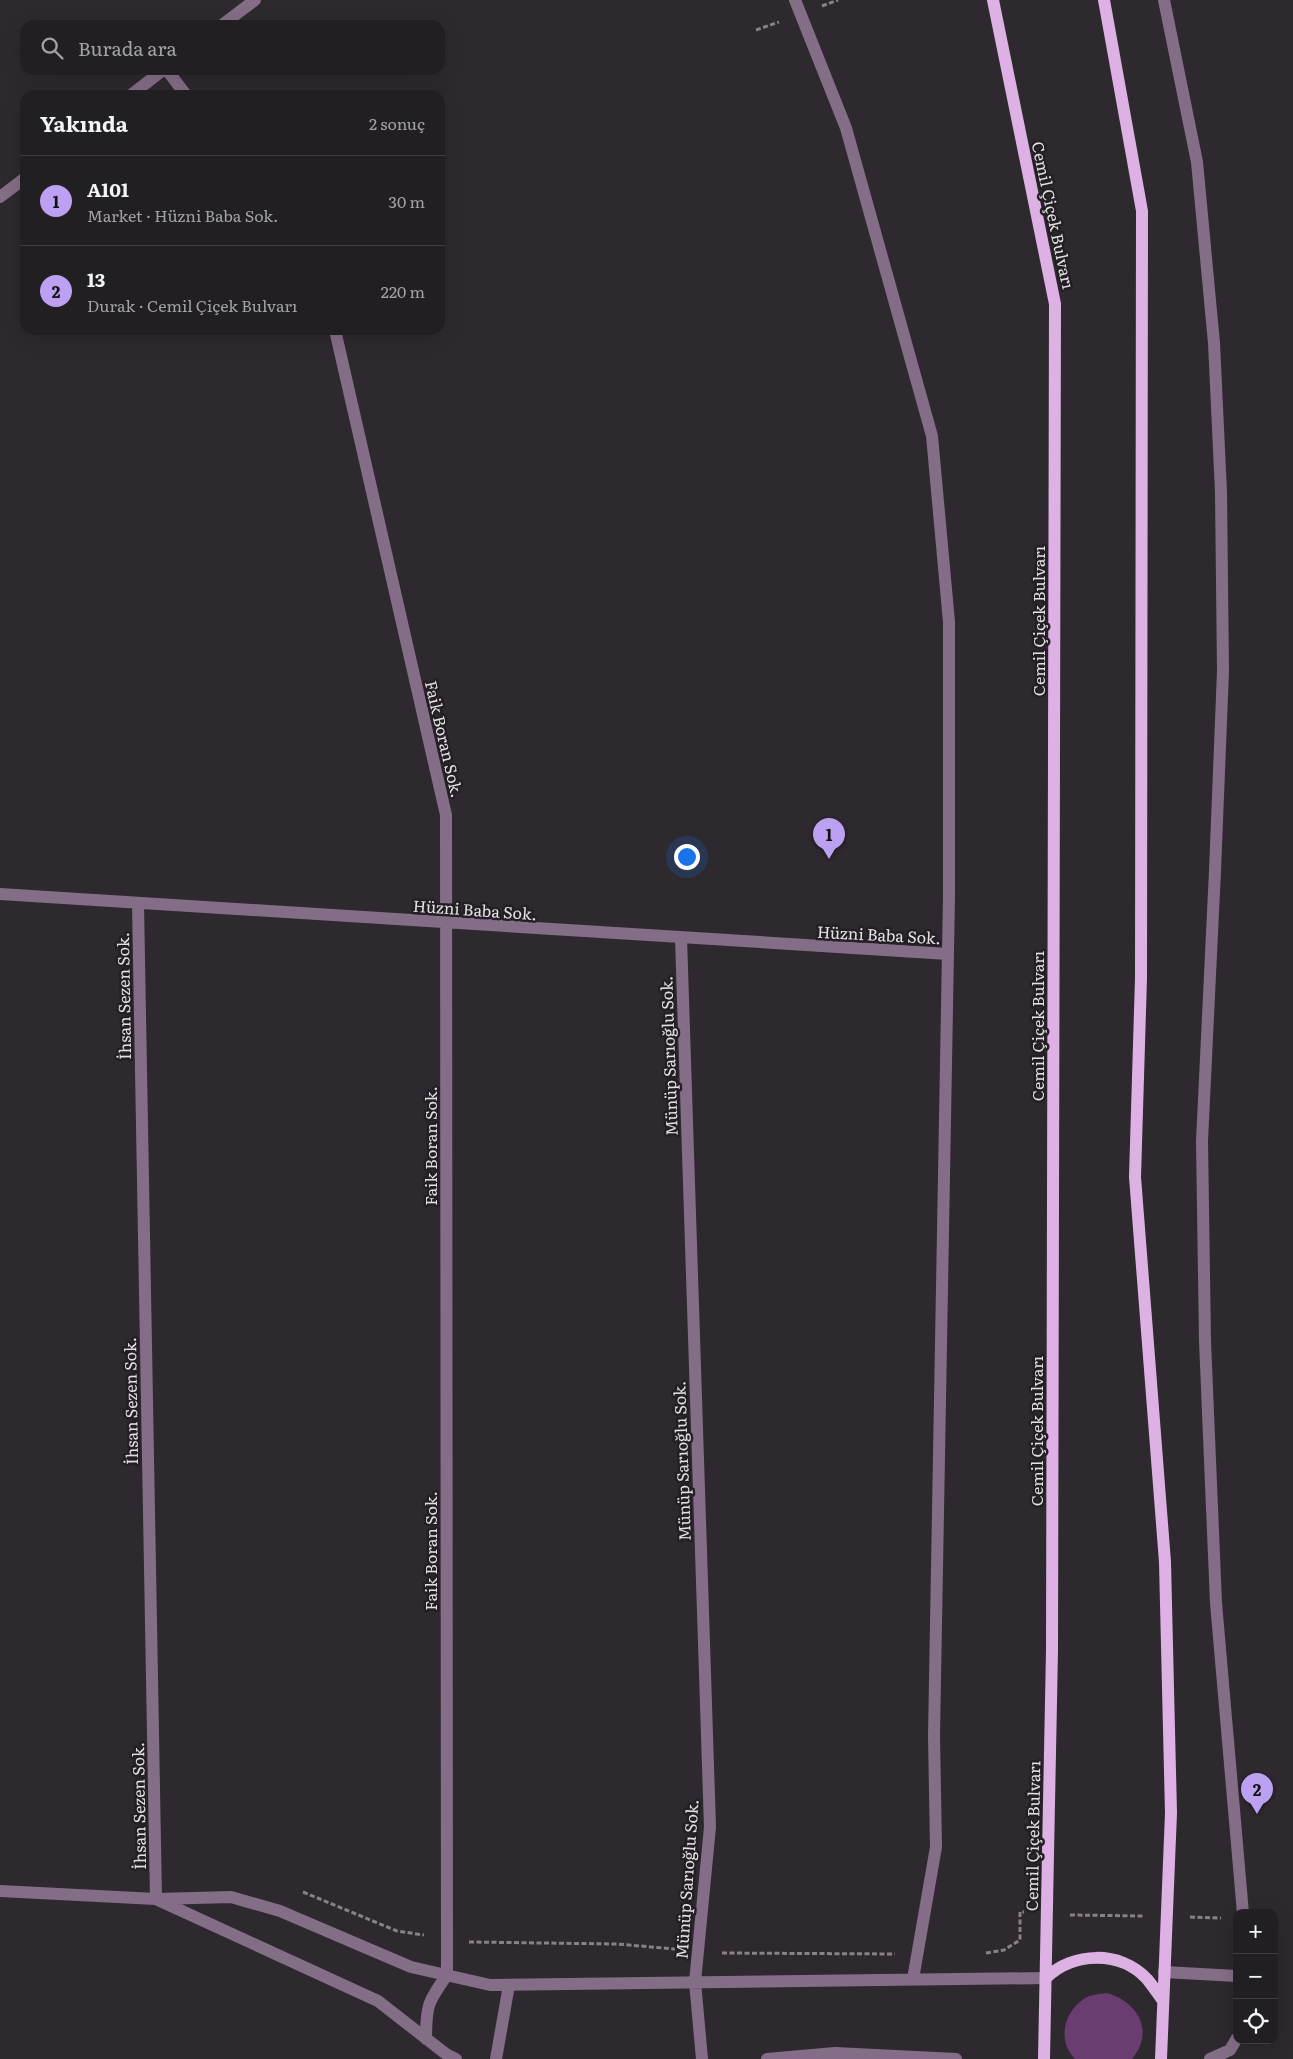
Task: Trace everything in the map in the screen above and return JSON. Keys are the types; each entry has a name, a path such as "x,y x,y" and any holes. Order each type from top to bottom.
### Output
{"main road":[{"name":"Cemil Çiçek Bulvarı","path":"993,0 1055,304 1052,1650 1044,2059"},
{"path":"1104,0 1142,211 1142,978 1135,1177 1165,1562 1172,1813 1161,2059"},
{"path":"1046,1978 1056,1969 1078,1959 1103,1958 1126,1964 1146,1978 1163,2001"}],"street":[{"path":"228,20 254,0"},
{"path":"795,0 846,128 932,436 949,622 948,954 934,1736 936,1847 913,1979"},
{"path":"1164,0 1197,162 1214,343 1221,492 1223,671 1202,1141 1204,1313 1216,1603 1243,1909"},
{"path":"138,90 158,75"},
{"path":"169,75 182,90"},
{"path":"0,197 20,182"},
{"name":"Faik Boran Sok.","path":"336,335 446,815 447,1975"},
{"name":"Hüzni Baba Sok.","path":"0,894 446,924 948,954"},
{"name":"İhsan Sezen Sok.","path":"138,904 156,1899"},
{"name":"Münüp Sarıoğlu Sok.","path":"680,938 710,1827 695,1982 702,2059"},
{"path":"0,1891 156,1899 231,1897 280,1911 411,1967 490,1985 1046,1978"},
{"path":"156,1899 378,2001 446,2054 456,2059"},
{"path":"1164,1972 1233,1976"},
{"path":"426,2039 426,2014 429,2000 447,1975"},
{"path":"496,2059 509,1985"},
{"path":"1210,2059 1230,2055"},
{"path":"767,2059 840,2056 956,2059"}],"path":[{"path":"303,1892 397,1931 476,1944 617,1944 738,1954 918,1954"},
{"path":"982,1954 1004,1950 1020,1940 1020,1912 1227,1918"}],"shaded area":[{"path":"1107,1993 1118,1997 1135,2010 1142,2028 1139,2048 1132,2059 1075,2059 1066,2045 1065,2037 1065,2029 1070,2014 1087,1997"}],"place":[{"name":"A101","path":"829,859"},
{"name":"13","path":"1257,1814"}]}
